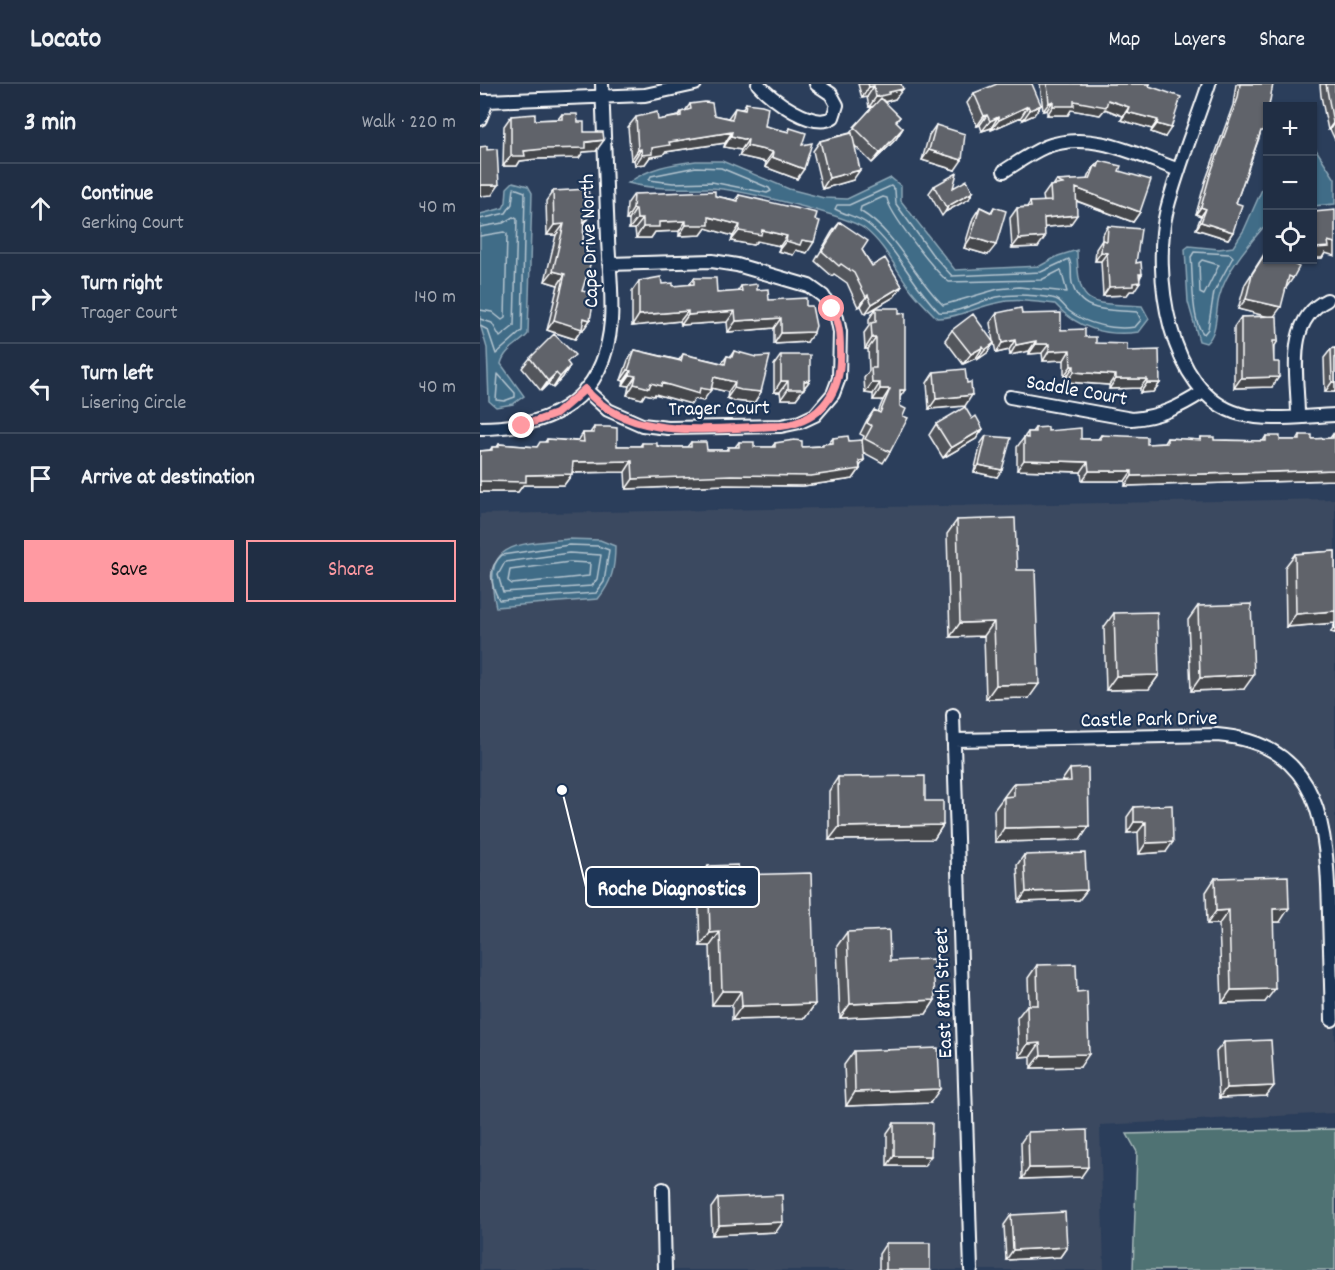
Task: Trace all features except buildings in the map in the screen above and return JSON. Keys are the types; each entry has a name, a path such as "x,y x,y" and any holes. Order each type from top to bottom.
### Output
{"street":[{"path":"480,119 484,101 602,90 650,95 695,84"},
{"path":"758,84 766,93 810,120 823,122 833,117 837,105 831,94 816,84"},
{"path":"1209,84 1179,170 1167,210 1162,240 1164,289 1179,353 1187,372 1203,392 1217,404 1253,416 1335,416"},
{"name":"Cape Drive North","path":"480,428 522,426 538,422 563,409 585,389 601,363 610,333 602,90"},
{"path":"1004,171 1045,147 1081,140 1111,145 1179,170"},
{"name":"Trager Court","path":"585,389 608,410 642,425 668,428 781,426 808,419 820,410 833,394 839,375 840,332 837,318 823,296 809,286 722,262 609,264"},
{"path":"1298,416 1298,332 1310,311 1327,300"},
{"name":"Saddle Court","path":"1010,397 1132,420 1184,405 1203,392"},
{"name":"East 88th Street","path":"953,715 971,1270"},
{"name":"Castle Park Drive","path":"954,740 1217,735 1253,743 1280,758 1307,784 1323,825 1329,878 1332,1020"},
{"path":"663,1189 665,1270"}],"shaded area":[{"path":"1335,499 1335,1113 1100,1125 1104,1270 480,1270 480,514"}],"green space":[{"path":"1335,1129 1335,1270 1133,1270 1137,1152 1127,1134"}],"water":[{"path":"1317,151 1335,179 1335,204 1317,206"},
{"path":"696,161 722,161 789,189 824,198 847,199 891,178 901,186 901,201 955,270 1040,266 1058,256 1077,250 1080,284 1090,299 1099,303 1142,306 1149,319 1139,332 1104,332 1082,325 1055,304 1033,301 997,303 937,318 912,291 879,243 865,229 854,223 790,203 742,192 710,188 658,188 628,183 660,168"},
{"path":"513,182 528,186 532,193 528,334 505,354 501,364 524,396 513,404 496,407 489,401 487,348 480,324 480,214 503,208 507,188"},
{"path":"1263,187 1263,228 1227,277 1219,298 1213,334 1206,343 1199,341 1188,302 1185,249 1189,246 1219,249 1233,247 1244,230"},
{"path":"568,539 600,540 615,546 612,574 607,587 598,599 496,607 492,585 494,569 499,557 519,545"}],"place":[{"name":"Roche Diagnostics","path":"562,790"}],"route":[{"path":"522,426 556,414 585,389 593,399 618,417 655,427 781,426 808,419 826,404 838,382 841,363 840,332 832,309"}]}
